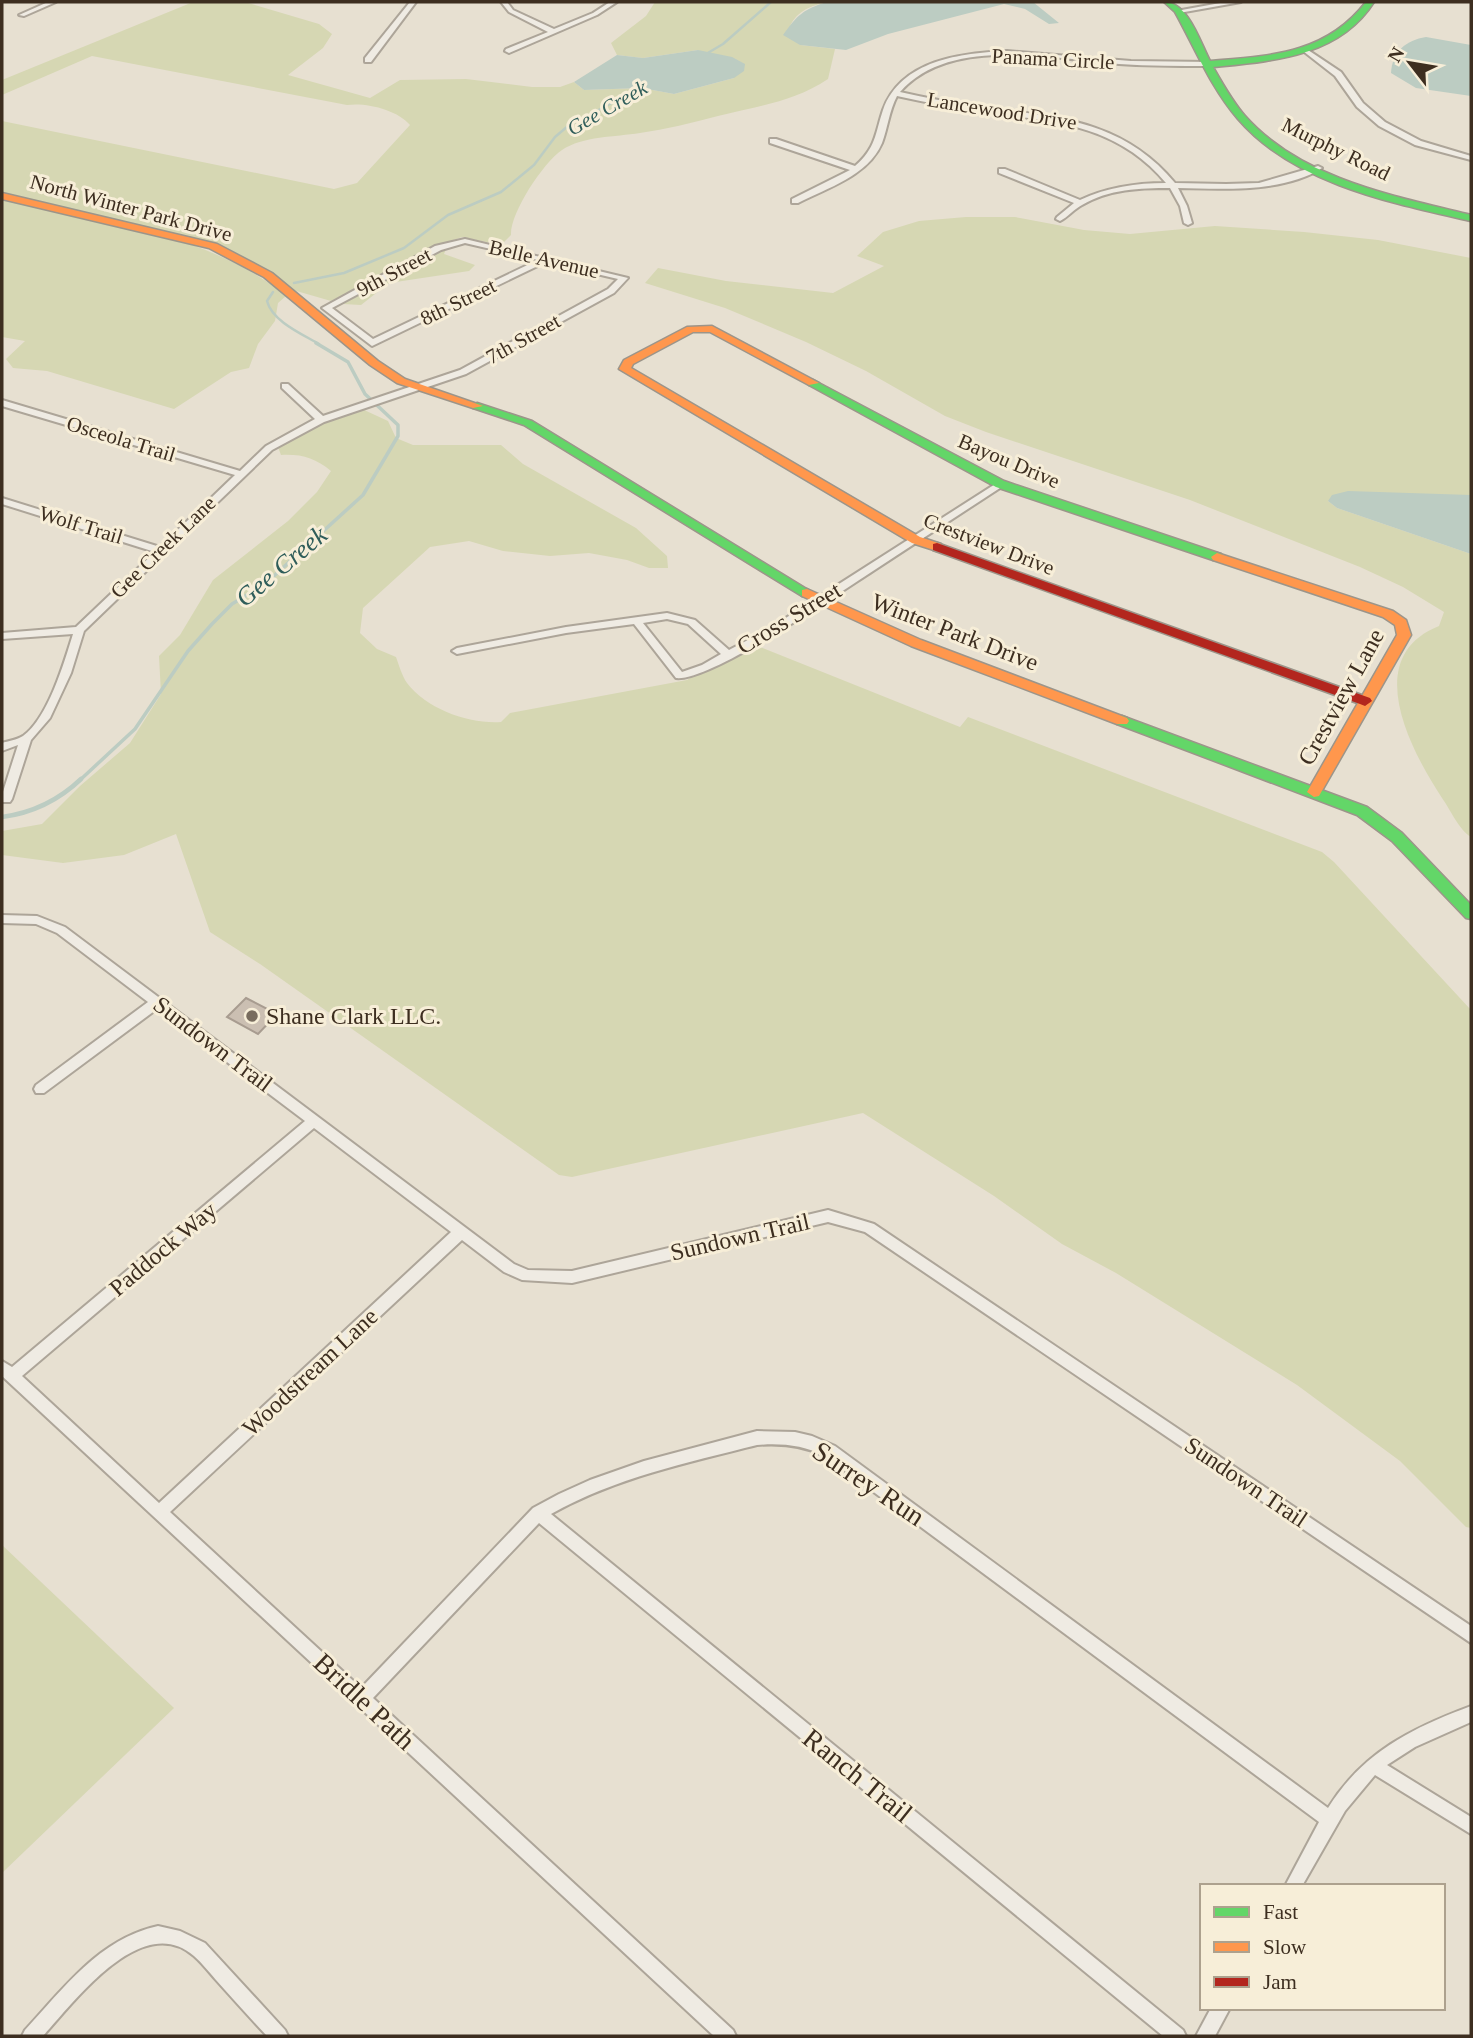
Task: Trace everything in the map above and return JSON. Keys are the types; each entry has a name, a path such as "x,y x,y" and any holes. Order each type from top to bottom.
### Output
{"street":[{"path":"22,15 53,2"},
{"path":"368,60 413,2"},
{"path":"504,2 511,11 555,32"},
{"path":"509,51 555,32 614,2"},
{"path":"1173,6 1238,2"},
{"path":"1210,64 1305,50 1352,28 1367,13 1370,2"},
{"name":"Murphy Road","path":"1173,6 1226,94 1254,131 1318,168 1397,200 1471,218"},
{"path":"1305,50 1338,74 1360,105 1382,124 1418,143 1471,158"},
{"name":"Panama Circle","path":"795,201 855,169 871,155 880,138 885,110 895,93 925,68 976,55 1013,54 1122,63 1210,64"},
{"name":"Lancewood Drive","path":"895,93 975,108 1051,117 1097,128 1140,153 1175,187 1185,207 1188,223"},
{"path":"774,141 855,169"},
{"path":"1060,219 1079,202 1114,188 1253,186 1285,180 1318,168"},
{"path":"1002,171 1079,202"},
{"name":"North Winter Park Drive","path":"2,196 212,246 246,261 268,275 374,363 417,388"},
{"name":"Belle Avenue","path":"465,241 624,278"},
{"name":"9th Street","path":"372,343 326,308 438,248 465,241"},
{"name":"8th Street","path":"372,343 545,260"},
{"name":"7th Street","path":"417,388 438,383 474,366 611,291 624,278"},
{"name":"Bayou Drive","path":"625,369 628,362 691,329 712,329 1000,484 1388,614 1401,623"},
{"name":"Crestview Drive","path":"625,369 916,540 1365,701"},
{"path":"285,386 321,420"},
{"name":"Gee Creek Lane","path":"6,799 26,739 46,718 66,673 79,630 159,550 279,441 321,420 417,388"},
{"name":"Winter Park Drive","path":"417,388 528,423 820,601 916,643 1314,792 1377,820 1471,914"},
{"name":"Osceola Trail","path":"2,403 240,474"},
{"name":"Cross Street","path":"636,620 680,676 706,667 820,601 1000,484"},
{"name":"Wolf Trail","path":"2,501 159,550"},
{"path":"457,651 636,620 677,616 691,622 728,655"},
{"name":"Crestview Lane","path":"1314,792 1404,635 1401,623"},
{"path":"2,636 79,630"},
{"path":"2,747 26,739"},
{"name":"Sundown Trail","path":"2,919 37,920 61,930 509,1268 527,1276 572,1278 828,1216 869,1228 1471,1635"},
{"path":"40,1089 157,1002"},
{"name":"Paddock Way","path":"7,1372 314,1121"},
{"name":"Woodstream Lane","path":"160,1512 461,1232"},
{"name":"Bridle Path","path":"7,1372 727,2036"},
{"name":"Surrey Run","path":"362,1698 538,1513 573,1492 610,1477 757,1438 782,1436 805,1439 830,1451 1331,1820"},
{"name":"Ranch Trail","path":"538,1513 1177,2036"},
{"path":"1294,1884 1331,1820 1374,1765 1400,1747 1471,1714"},
{"path":"1374,1765 1471,1826"},
{"path":"31,2036 103,1961 128,1944 158,1935 183,1939 199,1949 279,2036"},
{"path":"1205,2036 1220,2010"}],"green space":[{"path":"193,2 245,2 319,24 332,34 323,48 288,75 370,98 400,80 466,79 532,87 560,87 574,82 584,90 642,88 674,94 734,78 698,50 643,58 617,55 611,43 646,16 655,2 827,2 806,10 797,16 790,26 800,45 835,49 828,79 789,98 679,126 570,145 554,156 537,177 516,214 511,235 501,245 462,237 436,246 331,301 293,290 250,260 215,244 2,193 2,121 334,189 357,183 410,125 390,111 372,106 347,105 92,56 2,95 2,80"},
{"path":"2,199 113,223 188,243 223,257 286,296 278,303 275,321 258,344 249,368 231,372 174,409 47,371 13,368 6,359 25,341 2,337"},
{"path":"1015,217 1084,230 1130,234 1215,226 1304,232 1378,240 1471,258 1471,495 1328,501 1337,508 1471,554 1471,837 1459,824 1429,778 1406,730 1399,705 1397,681 1402,659 1415,640 1439,626 1444,612 1403,587 1360,567 1190,500 945,416 866,371 806,342 725,308 645,283 658,268 726,281 833,293 884,266 857,256 883,232 919,221"},
{"path":"446,249 444,254 475,265 469,271 389,283 361,305 343,304"},
{"path":"362,409 388,421 396,438 413,445 501,445 523,464 636,528 667,556 668,568 649,568 627,560 589,553 550,556 503,551 469,541 430,547 363,608 360,633 377,649 396,657 402,674 415,692 449,713 475,720 501,722 510,713 687,680 745,641 960,727 968,717 1322,852 1334,862 1471,1010 1471,1528 1466,1527 1400,1461 1297,1385 1116,1273 1062,1244 994,1196 863,1113 572,1177 559,1175 260,964 210,932 176,834 124,855 63,863 2,855 2,831 42,824 80,786 130,743 161,694 159,656 180,635 213,580 288,521 317,492 331,471 308,458 281,455 278,447 325,423"},
{"path":"2,1545 174,1708 2,1873"}],"shaded area":[{"path":"827,2 1033,2 1059,23 1049,24 1025,9 1004,4 888,34 846,50 800,45 783,35 802,14"},
{"path":"1426,37 1471,45 1471,96 1416,88 1391,73 1394,59 1401,48"},
{"path":"698,50 732,57 745,64 744,71 734,78 674,94 642,88 584,90 574,82 617,55 643,58"},
{"path":"1348,491 1471,495 1471,554 1337,508 1328,501 1332,495"}],"building":[{"name":"Shane Clark LLC.","path":"246,998 277,1014 258,1034 227,1017"}],"waterway":[{"name":"Gee Creek","path":"706,54 723,44 771,2"},
{"name":"Gee Creek","path":"294,283 344,273 404,248 448,215 501,192 534,165 555,137 568,126 646,85"},
{"name":"Gee Creek","path":"273,292 267,301 275,315 319,344"},
{"name":"Gee Creek","path":"79,781 135,729 188,651 212,624 232,604 265,584 363,495 398,436 398,425 365,394 348,362 316,343"},
{"name":"Gee Creek","path":"2,817 44,804 81,779"}],"traffic: fast":[{"path":"1168,2 1179,11 1215,80 1232,106 1263,139 1317,171 1348,184 1471,218"},
{"path":"1210,64 1277,57 1320,44 1340,34 1370,2"},
{"path":"813,383 1000,484 1217,557"},
{"path":"477,406 528,423 807,593"},
{"path":"1122,721 1362,811 1397,837 1471,914"}],"traffic: slow":[{"path":"2,196 213,246 268,275 374,363 401,381 477,406"},
{"path":"813,383 712,329 691,329 628,362 625,369 916,540 937,547"},
{"path":"1217,557 1388,614 1401,623 1404,635 1314,792"},
{"path":"807,593 916,643 1122,721"}],"traffic: jam":[{"path":"937,547 1365,701"}],"place":[{"name":"Shane Clark LLC.","path":"252,1016"}]}
